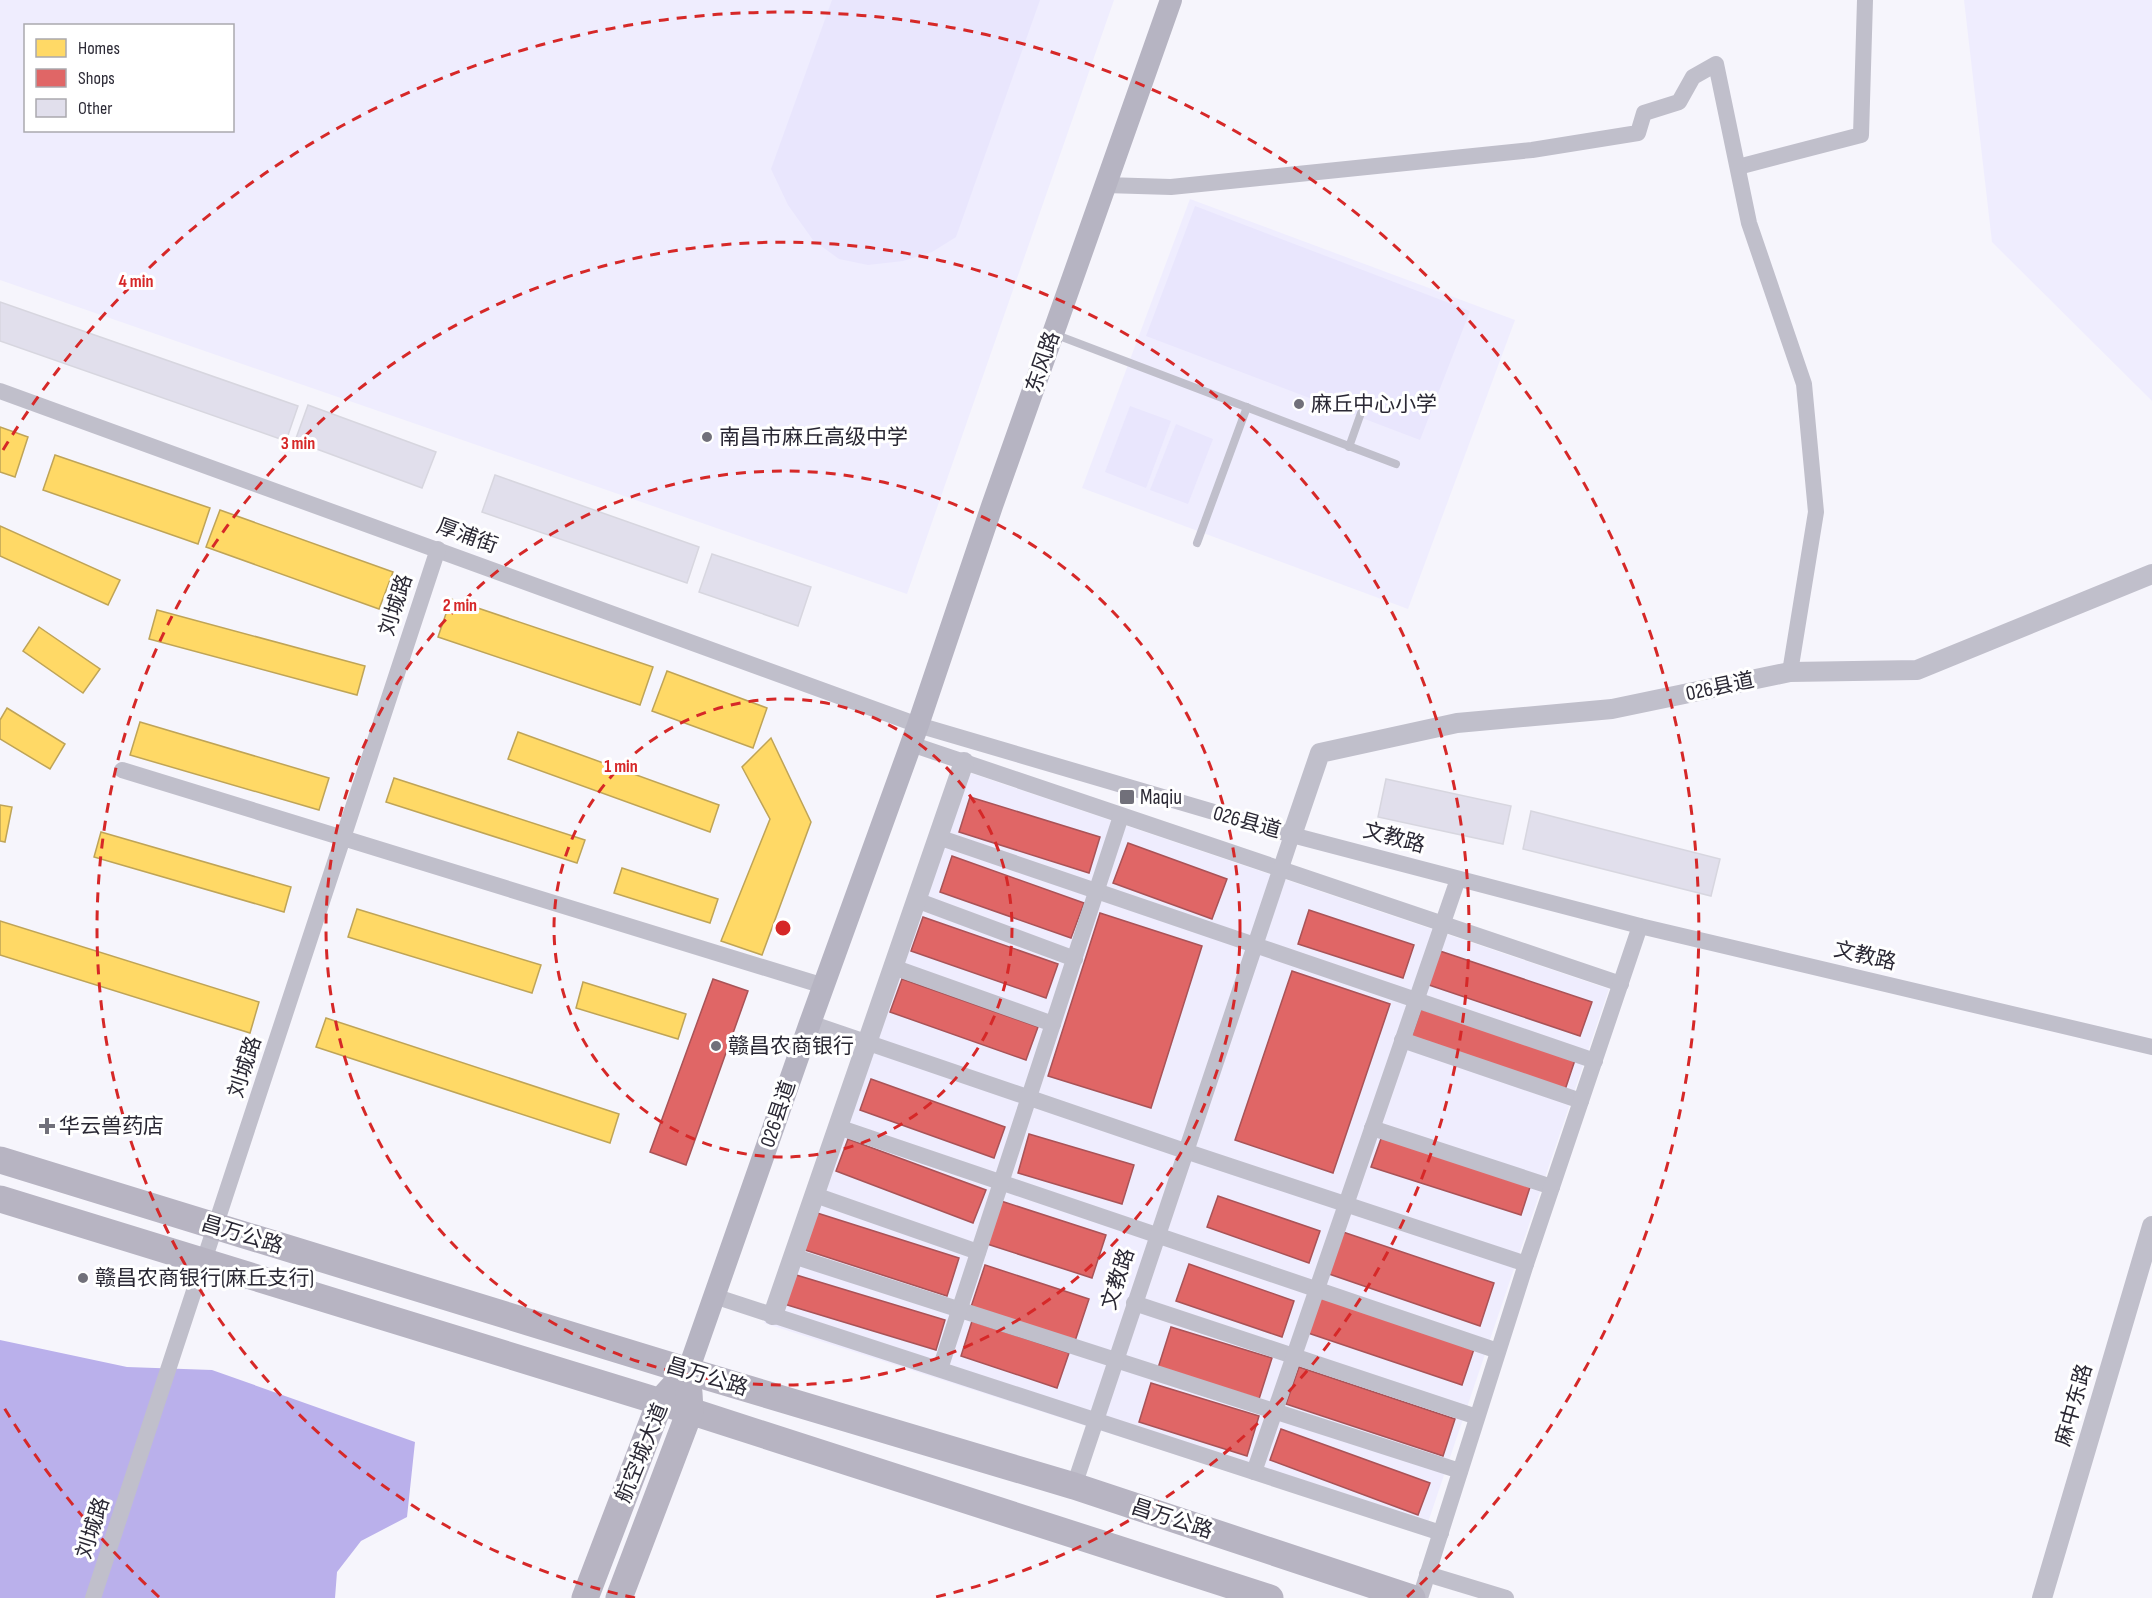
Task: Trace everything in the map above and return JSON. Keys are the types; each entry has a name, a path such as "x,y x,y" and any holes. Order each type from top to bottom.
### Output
{"highway":[{"name":"昌万公路","path":"0,1160 688,1371 1074,1486 1412,1598"},
{"name":"昌万公路","path":"0,1198 690,1411 1270,1598"},
{"name":"航空城大道","path":"585,1598 660,1402 688,1371"},
{"name":"航空城大道","path":"619,1598 690,1411 688,1371"}],"main road":[{"name":"东风路","path":"915,735 992,506 1171,0"},
{"name":"026县道","path":"688,1371 810,1023 915,735"}],"street":[{"path":"1738,167 1861,135 1865,0"},
{"path":"1105,185 1171,187 1532,150 1638,133 1644,113 1678,102 1693,77 1716,64 1749,223 1804,384 1816,512 1790,672"},
{"name":"厚浦街","path":"0,391 438,549 915,735"},
{"name":"刘城路","path":"93,1598 438,549"},
{"name":"026县道","path":"915,735 1292,835 1320,753 1457,723 1612,709 1790,672 1917,670 2152,574"},
{"path":"915,735 964,762 1621,984"},
{"path":"773,1315 964,762"},
{"path":"122,770 824,986"},
{"path":"940,1369 1121,816"},
{"name":"文教路","path":"1074,1486 1292,835 1640,926 2152,1047"},
{"path":"938,837 1595,1061"},
{"path":"1254,1472 1458,879"},
{"path":"916,900 1075,959"},
{"path":"1420,1598 1526,1264 1640,926"},
{"path":"893,967 1053,1024"},
{"path":"810,1023 1526,1264"},
{"path":"1402,1040 1581,1101"},
{"path":"838,1127 1498,1351"},
{"path":"1372,1128 1552,1187"},
{"path":"814,1195 978,1252"},
{"name":"麻中东路","path":"2043,1598 2152,1226"},
{"path":"793,1256 1460,1471"},
{"path":"714,1296 1441,1533"},
{"path":"1134,1303 1477,1417"},
{"path":"1427,1574 1506,1598"}],"lane":[{"path":"1053,333 1396,464"},
{"path":"1197,543 1247,407"},
{"path":"1349,447 1361,413"}],"shaded area":[{"name":"南昌市麻丘高级中学","path":"0,0 1114,0 907,594 0,280"},
{"path":"832,0 1040,0 956,237 932,252 903,261 868,265 839,259 813,240 788,205 771,169"},
{"path":"1964,0 2152,0 2152,401 1992,242"},
{"name":"麻丘中心小学","path":"1190,199 1515,320 1408,609 1082,488"},
{"path":"1195,206 1470,311 1420,440 1146,336"},
{"path":"1130,406 1171,421 1146,488 1105,472"},
{"path":"1176,424 1213,439 1188,504 1150,490"},
{"path":"971,773 1609,989 1424,1534 764,1323"},
{"path":"0,1340 127,1367 212,1370 415,1442 407,1517 361,1541 337,1572 335,1598 0,1598"}],"building: Homes":[{"path":"0,427 28,437 15,477 0,472"},
{"path":"55,455 210,508 198,544 43,490"},
{"path":"220,510 393,572 379,609 206,547"},
{"path":"0,526 120,580 108,605 0,556"},
{"path":"451,599 653,667 640,705 438,637"},
{"path":"157,610 365,666 357,695 149,639"},
{"path":"39,627 100,669 83,693 23,651"},
{"path":"667,671 767,708 753,748 652,711"},
{"path":"7,708 65,744 50,769 0,739 0,720"},
{"path":"140,722 329,778 319,810 130,755"},
{"path":"518,732 719,805 710,832 508,759"},
{"path":"771,738 811,822 762,955 721,941 770,819 742,767"},
{"path":"394,778 585,840 577,863 386,802"},
{"path":"0,805 12,807 5,842 0,841"},
{"path":"101,832 291,887 284,912 94,857"},
{"path":"622,868 718,899 710,923 614,893"},
{"path":"357,909 541,965 532,993 348,937"},
{"path":"0,921 259,1002 250,1033 0,955"},
{"path":"583,982 686,1014 678,1039 576,1008"},
{"path":"326,1018 619,1114 610,1143 316,1047"}],"building: Shops":[{"path":"970,797 1100,837 1089,873 959,832"},
{"path":"1128,843 1227,879 1212,919 1113,883"},
{"path":"952,856 1084,903 1071,938 940,892"},
{"path":"1309,910 1414,945 1403,978 1298,944"},
{"path":"1100,913 1202,946 1151,1108 1048,1076"},
{"path":"923,917 1058,964 1046,998 911,951"},
{"path":"1437,950 1592,1002 1580,1036 1426,984"},
{"path":"1292,971 1390,1004 1333,1173 1235,1140"},
{"path":"713,979 748,991 686,1165 650,1152"},
{"path":"902,979 1038,1027 1026,1060 890,1012"},
{"path":"1421,1009 1575,1060 1564,1093 1410,1041"},
{"path":"871,1079 1005,1127 994,1158 860,1110"},
{"path":"1029,1134 1134,1165 1122,1204 1018,1173"},
{"path":"1382,1136 1531,1184 1521,1215 1371,1167"},
{"path":"848,1139 986,1190 973,1223 836,1171"},
{"path":"1218,1196 1320,1231 1309,1263 1207,1227"},
{"path":"1001,1201 1106,1235 1092,1278 987,1244"},
{"path":"814,1212 959,1258 947,1296 802,1249"},
{"path":"1343,1232 1494,1283 1480,1326 1329,1274"},
{"path":"1189,1264 1294,1301 1282,1337 1176,1301"},
{"path":"985,1265 1089,1299 1075,1341 971,1307"},
{"path":"793,1274 945,1320 936,1350 784,1304"},
{"path":"1321,1296 1474,1349 1462,1385 1308,1333"},
{"path":"972,1321 1069,1353 1057,1388 961,1356"},
{"path":"1171,1327 1272,1358 1259,1399 1158,1368"},
{"path":"1299,1367 1455,1419 1443,1456 1286,1404"},
{"path":"1151,1383 1259,1416 1247,1456 1139,1422"},
{"path":"1281,1429 1430,1483 1418,1515 1270,1460"}],"building: Other":[{"path":"0,302 298,406 286,441 0,341"},
{"path":"308,405 436,452 422,488 295,441"},
{"path":"495,475 699,547 687,583 482,512"},
{"path":"712,554 811,587 798,626 699,592"},
{"path":"1386,779 1511,806 1503,844 1378,817"},
{"path":"1531,811 1720,859 1711,896 1523,849"}],"place":[{"name":"麻丘中心小学","path":"1299,404"},
{"name":"南昌市麻丘高级中学","path":"707,437"},
{"name":"Maqiu","path":"1127,797"},
{"name":"赣昌农商银行","path":"716,1046"},
{"name":"华云兽药店","path":"47,1126"},
{"name":"赣昌农商银行(麻丘支行)","path":"83,1278"}]}
